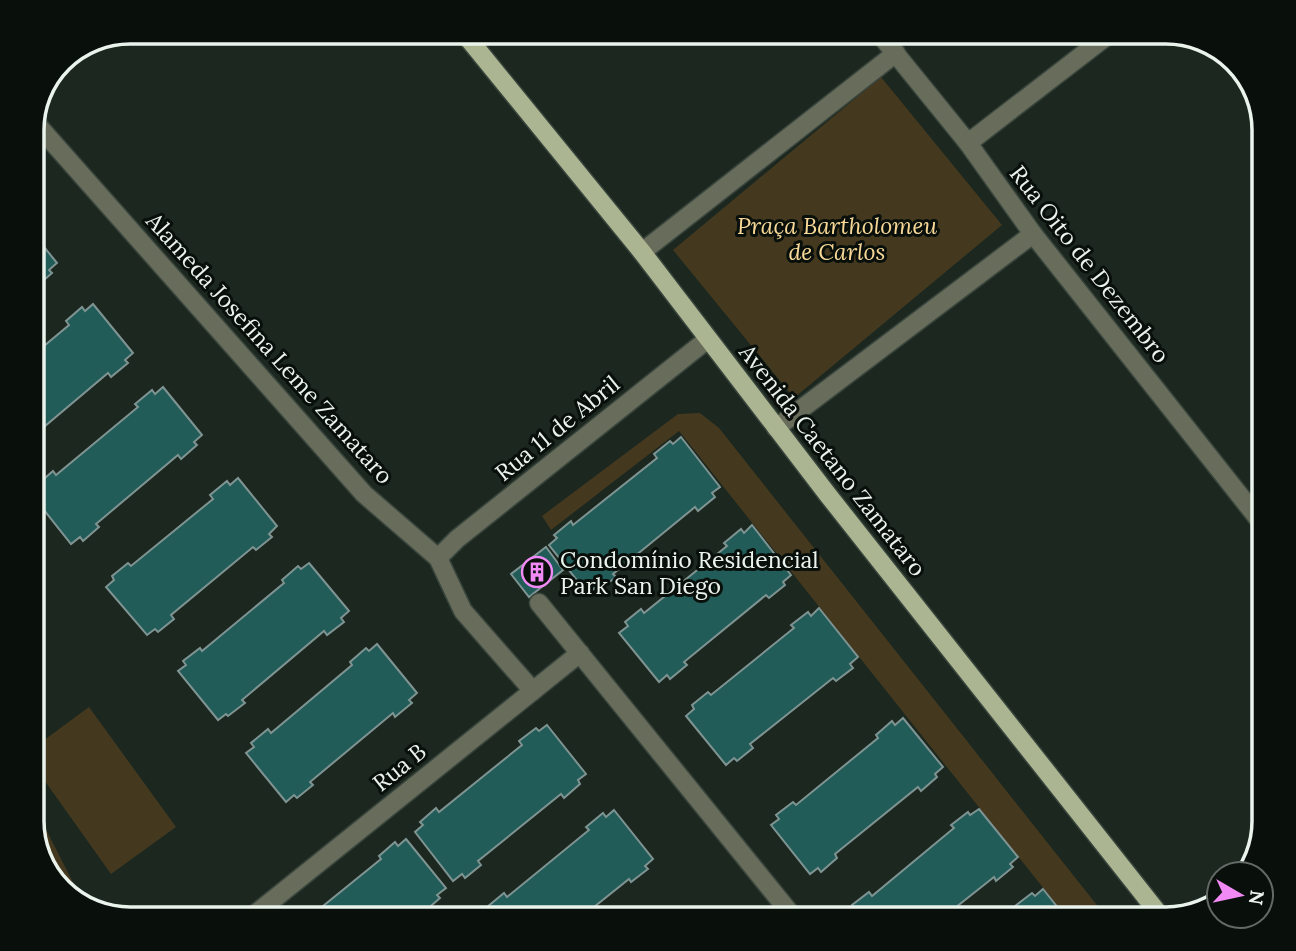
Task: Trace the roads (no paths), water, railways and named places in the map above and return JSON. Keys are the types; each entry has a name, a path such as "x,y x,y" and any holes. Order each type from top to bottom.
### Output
{"main road":[{"name":"Avenida Caetano Zamataro","path":"473,44 642,252 776,429 1154,907"}],"street":[{"name":"Rua Oito de Dezembro","path":"888,44 968,143 1033,234 1252,510"},
{"path":"968,143 1096,44"},
{"path":"642,252 896,53"},
{"name":"Alameda Josefina Leme Zamataro","path":"44,132 365,494 438,558 463,611 533,691"},
{"path":"776,429 1033,234"},
{"name":"Rua 11 de Abril","path":"438,558 457,539 708,339"},
{"path":"539,603 785,907"},
{"name":"Rua B","path":"264,907 580,653"}],"place":[{"name":"Condomínio Residencial Park San Diego","path":"537,572"}],"park label":[{"name":"Praça Bartholomeu de Carlos","path":"837,238"}]}
